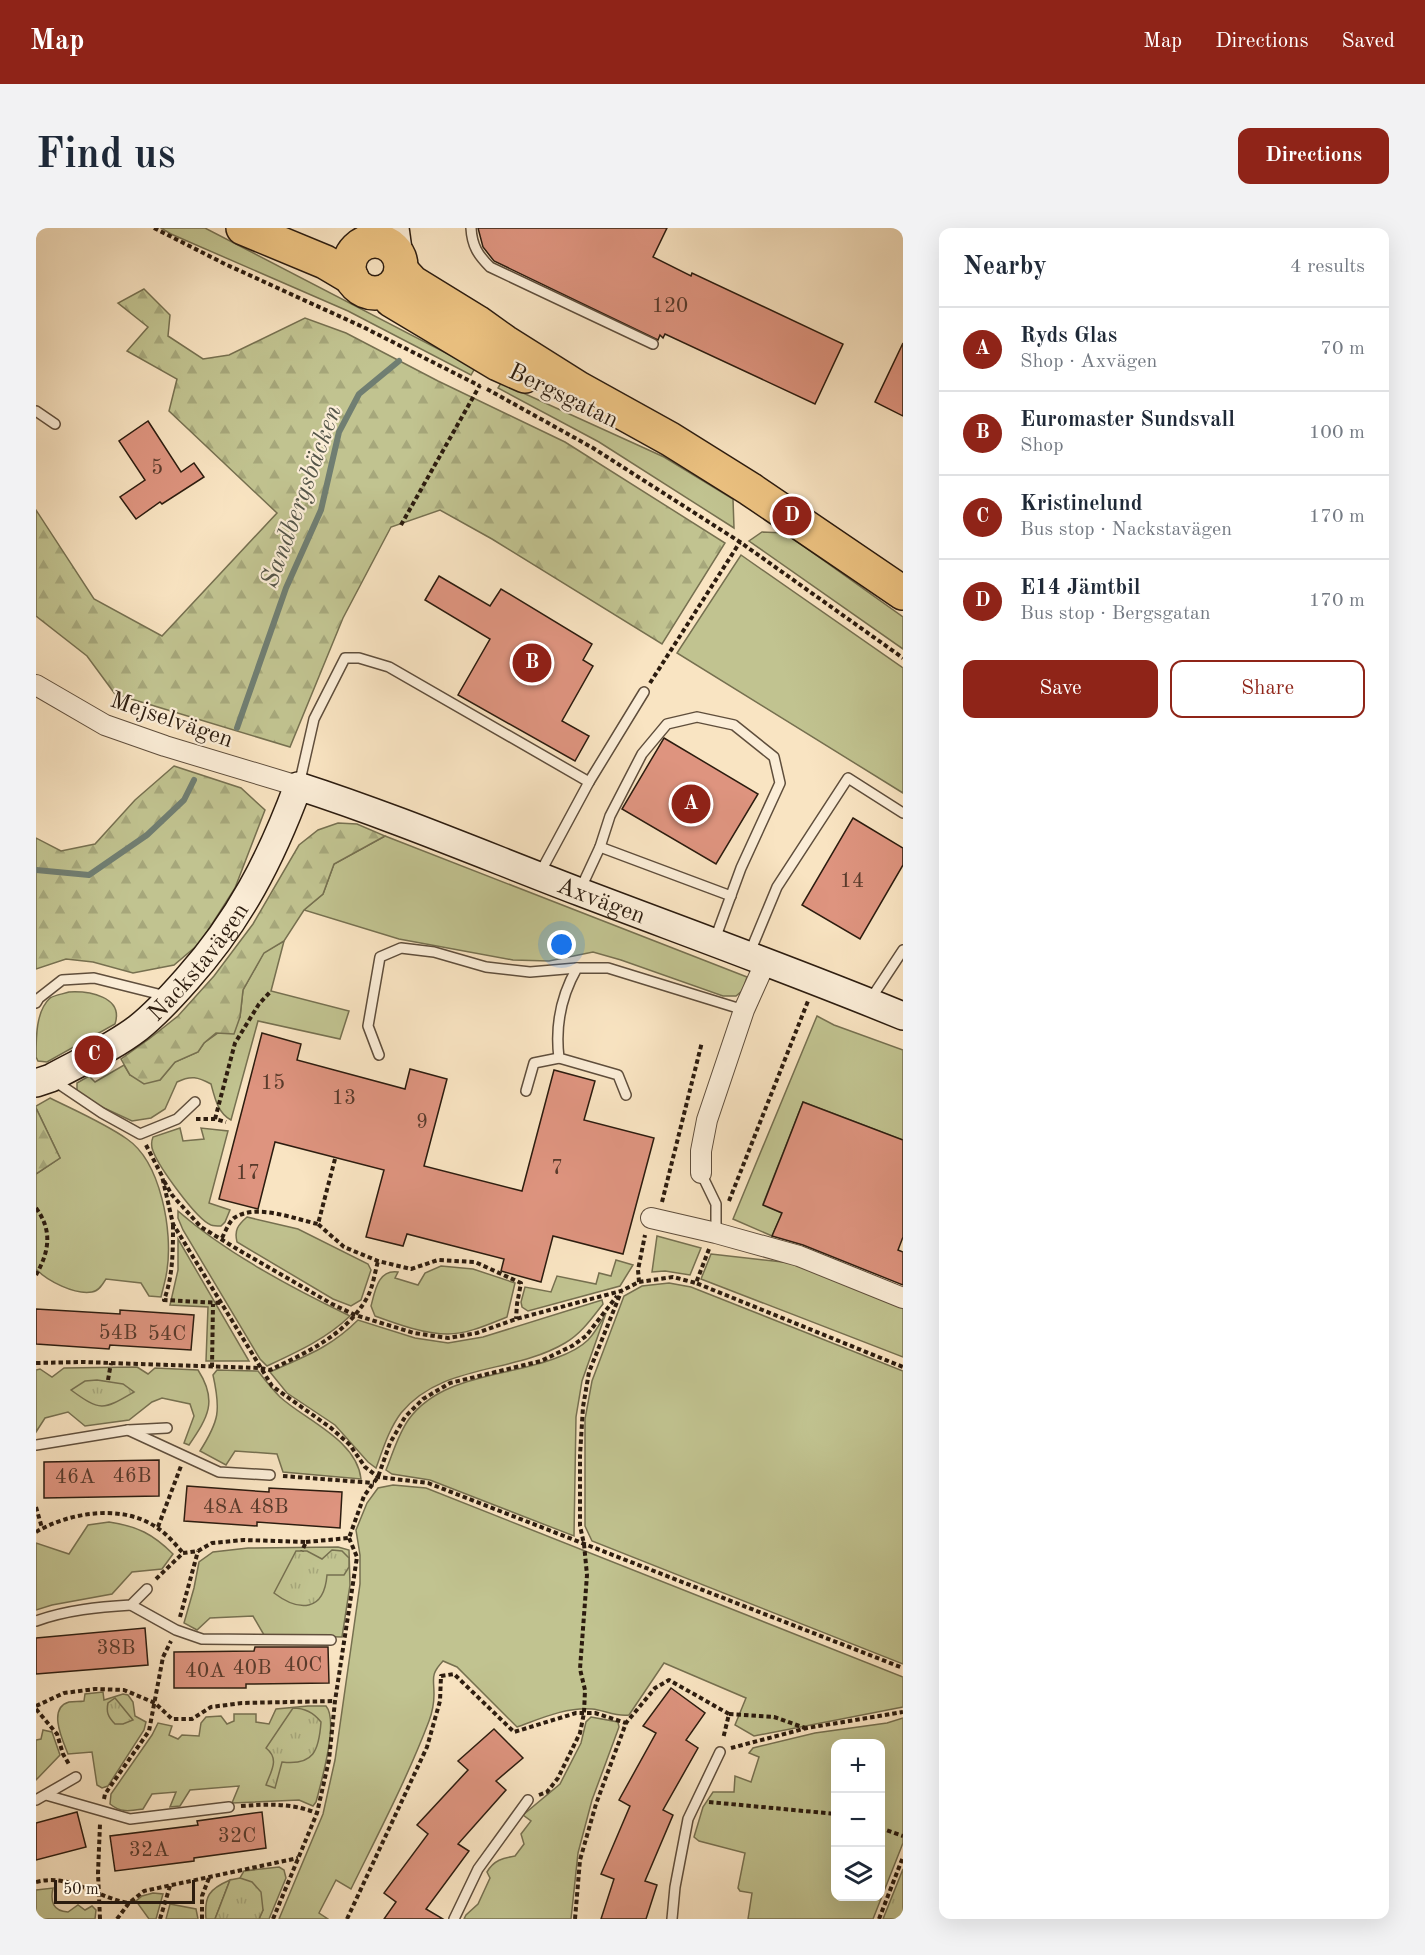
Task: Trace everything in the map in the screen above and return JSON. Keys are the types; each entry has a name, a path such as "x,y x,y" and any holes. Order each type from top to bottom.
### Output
{"highway":[{"name":"Bergsgatan","path":"243,228 325,262 363,251 380,242 388,245 395,261 412,282 579,388 670,439 750,489 903,593"},
{"name":"Bergsgatan","path":"304,228 363,251"},
{"name":"Bergsgatan","path":"363,251 362,290 378,293 395,261"}],"street":[{"name":"Mejselvägen","path":"36,685 105,725 165,746 298,786"},
{"name":"Axvägen","path":"298,786 361,806 579,892 816,980 903,1016"},
{"name":"Nackstavägen","path":"44,1081 139,1028 172,997 210,954 239,912 281,833 298,786"},
{"path":"701,1173 701,1151 707,1120 733,1049 758,958"},
{"path":"651,1218 799,1256 903,1298"}],"lane":[{"path":"471,228 471,239 477,255 490,267 653,344"},
{"path":"36,411 55,424"},
{"path":"298,786 314,719 345,658 359,658 389,667 589,782"},
{"path":"539,876 589,782 644,692"},
{"path":"579,892 600,848 610,816 642,753 668,724 697,717 734,724 774,757 780,783 741,868 714,941"},
{"path":"758,958 777,886 848,778 903,813"},
{"path":"600,848 731,896"},
{"path":"379,1055 368,1026 380,957 401,948 434,952 486,967 530,972 608,968 744,1010"},
{"path":"869,1002 899,963 903,950"},
{"path":"560,1058 556,1035 567,986 577,968"},
{"path":"36,1003 62,980 83,978 94,978 172,997"},
{"path":"526,1091 534,1063 560,1058 618,1075 626,1095"},
{"path":"44,1081 140,1134 177,1119 195,1102"},
{"path":"701,1173 716,1204 716,1233"},
{"path":"36,1445 128,1430 167,1428"},
{"path":"128,1430 219,1472 270,1475"},
{"path":"130,1605 147,1589"},
{"path":"36,1621 52,1615 94,1607 130,1605 176,1630 202,1639 331,1640"},
{"path":"672,1919 675,1887 688,1819 720,1752"},
{"path":"36,1800 76,1777"},
{"path":"46,1795 130,1819 229,1807"},
{"path":"454,1919 478,1869 528,1800"}],"path":[{"path":"154,228 480,385 593,448 740,542 903,658"},
{"path":"401,525 480,385"},
{"path":"644,692 740,542"},
{"path":"696,1283 816,980"},
{"path":"215,1119 235,1043 259,1004 271,991"},
{"path":"639,1282 638,1270 646,1231 651,1218 662,1204 702,1042"},
{"path":"177,1119 215,1119 226,1122"},
{"path":"140,1134 172,1195 201,1227 332,1304 355,1315 414,1333 448,1338 477,1333 516,1319 621,1291 639,1282 673,1277 696,1283 903,1367"},
{"path":"318,1224 335,1159"},
{"path":"162,1176 173,1224 170,1284 164,1300 220,1303"},
{"path":"36,1208 48,1232 48,1248 36,1275"},
{"path":"222,1238 233,1219 247,1213 265,1212 318,1224 344,1247 378,1261 411,1269 438,1260 475,1262 521,1283 516,1319"},
{"path":"173,1224 272,1386 331,1428 350,1445 366,1467 378,1477 428,1483 903,1668"},
{"path":"36,1363 111,1363 270,1370 315,1348 355,1315 369,1295 378,1261"},
{"path":"273,1919 317,1813 330,1760 335,1701 357,1557 349,1538 364,1496 378,1477 390,1443 405,1418 423,1399 450,1383 541,1361 572,1346 586,1336 621,1291"},
{"path":"528,1800 547,1792 558,1778 579,1733 584,1713 585,1690 580,1669 586,1575 584,1544 579,1526 579,1455 583,1407 589,1372 621,1291"},
{"path":"212,1367 213,1304"},
{"path":"108,1380 111,1363"},
{"path":"158,1527 184,1456"},
{"path":"270,1475 374,1483"},
{"path":"36,1507 42,1528"},
{"path":"36,1532 77,1515 107,1513 138,1517 158,1527 183,1553"},
{"path":"147,1589 183,1553 198,1551 212,1543 244,1540 306,1542 349,1538"},
{"path":"302,1551 306,1542"},
{"path":"100,1919 98,1873 101,1811 105,1794 149,1731 163,1657 176,1630 198,1551"},
{"path":"347,1919 427,1747 440,1701 441,1676 454,1674 514,1732 576,1713 595,1713 626,1723"},
{"path":"575,1919 580,1860 596,1804 626,1723 655,1688 669,1680 729,1714 774,1717 807,1728"},
{"path":"76,1777 63,1754 57,1734 36,1708 64,1693 94,1689 124,1690 155,1703 172,1719 192,1719 211,1707 242,1703 335,1701"},
{"path":"729,1714 720,1752 807,1728 903,1712"},
{"path":"696,1800 831,1814"},
{"path":"229,1807 278,1804 297,1806 317,1813"},
{"path":"885,1830 903,1836"},
{"path":"879,1919 903,1857"},
{"path":"117,1919 129,1903 144,1891 233,1870 298,1858"},
{"path":"202,1919 202,1896 210,1877"},
{"path":"36,1882 69,1881 114,1901 129,1903"},
{"path":"160,1919 170,1886"}],"green space":[{"path":"161,228 205,228 475,368 471,375 348,311"},
{"path":"144,289 170,315 168,336 203,359 229,355 305,318 346,333 438,381 565,442 725,543 662,644 492,539 440,510 391,527 343,618 290,747 115,694 87,656 36,616 36,510 94,599 162,636 277,513 169,411 177,379 127,351 148,327 118,303"},
{"path":"501,383 664,457 733,499 734,528 599,442 498,388"},
{"path":"762,532 785,533 903,617 903,649 749,541"},
{"path":"741,555 903,668 903,793 677,653"},
{"path":"174,766 241,788 265,810 235,888 200,943 174,965 133,973 93,962 66,959 36,969 36,838 61,851 95,844 135,800"},
{"path":"338,823 357,824 385,836 334,864 323,894 304,910 284,941 264,953 243,990 240,1017 234,1034 216,1033 204,1043 198,1052 175,1062 160,1080 144,1084 130,1075 121,1059 178,1016 214,976 253,924 299,845 318,830"},
{"path":"385,836 747,977 743,990 736,996 723,996 593,952 549,961 513,960 399,939 304,910 323,894 334,864"},
{"path":"284,941 271,991 349,1011 340,1039 258,1021 231,1120 220,1109 211,1084 198,1078 186,1078 177,1082 165,1109 151,1118 132,1121 89,1101 77,1092 77,1083 89,1076 95,1082 124,1065 130,1075 160,1080 175,1062 198,1052 204,1043 240,1017 243,990 264,952"},
{"path":"69,992 94,994 109,1001 114,1007 115,1024 47,1062 38,1061 36,1057 37,1033 39,1017 45,1003 50,998"},
{"path":"817,1016 834,1025 903,1050 903,1140 803,1102 763,1204 782,1213 772,1236 733,1219"},
{"path":"50,1098 99,1122 127,1139 139,1150 148,1164 162,1199 168,1237 167,1270 161,1297 149,1296 141,1283 106,1279 94,1291 78,1291 54,1282 36,1269 36,1174 60,1158 36,1108"},
{"path":"36,1108 60,1158 36,1174"},
{"path":"180,1128 183,1141 204,1139 201,1128 228,1131 209,1203 230,1210 221,1226 211,1225 196,1213 170,1180 153,1151 153,1137"},
{"path":"178,1211 217,1241 260,1269 350,1316 321,1338 267,1366 260,1359 183,1230"},
{"path":"247,1217 298,1229 368,1264 371,1270 361,1300 351,1306 333,1299 237,1242 238,1228"},
{"path":"657,1236 701,1248 690,1275 665,1271 652,1272"},
{"path":"178,1239 249,1361 206,1361 208,1307 170,1305 178,1270"},
{"path":"711,1254 792,1263 903,1306 903,1357 701,1279"},
{"path":"616,1260 633,1265 620,1286 528,1311 522,1307 525,1287 551,1292 557,1276 596,1284 599,1273 611,1276"},
{"path":"441,1266 473,1269 515,1283 507,1317 456,1334 439,1334 375,1316 371,1306 372,1300 382,1277 391,1272 398,1272 395,1278 418,1285 425,1273"},
{"path":"669,1283 691,1287 903,1371 903,1664 592,1541 585,1526 585,1419 592,1381 624,1296 642,1286"},
{"path":"602,1300 603,1304 586,1325 565,1343 523,1360 457,1377 437,1385 418,1397 397,1419 376,1468 335,1425 287,1393 270,1372 327,1345 358,1320 415,1338 448,1343 483,1337"},
{"path":"606,1313 582,1381 576,1417 574,1536 430,1480 392,1474 386,1470 405,1425 423,1404 457,1385 537,1364 573,1351 591,1337"},
{"path":"137,1367 148,1374 155,1368 198,1370 208,1391 208,1409 189,1445 184,1443 194,1416 190,1404 162,1398 152,1402 129,1420 85,1426 68,1412 45,1418 36,1432 36,1370 40,1369 52,1377 64,1368"},
{"path":"217,1370 258,1371 271,1388 290,1406 340,1442 357,1465 361,1479 283,1472 277,1454 235,1451 226,1465 200,1451 211,1432 217,1415 213,1375"},
{"path":"97,1380 123,1384 134,1392 102,1406 89,1402 71,1390 85,1381"},
{"path":"393,1485 426,1488 903,1677 903,1707 754,1736 735,1725 746,1698 664,1663 629,1715 582,1709 554,1714 517,1727 457,1667 443,1661 434,1673 433,1708 429,1721 392,1806 351,1889 336,1880 319,1913 328,1919 279,1919 323,1814 335,1760 360,1584 360,1555 356,1530 367,1503 378,1488"},
{"path":"109,1522 144,1532 173,1554 162,1569 132,1572 112,1594 36,1610 36,1543 69,1554 88,1525"},
{"path":"338,1547 349,1550 350,1585 342,1637 264,1635 253,1616 210,1618 197,1630 184,1623 199,1562 213,1552 248,1548"},
{"path":"332,1550 342,1551 349,1558 349,1567 344,1575 327,1575 325,1587 316,1602 301,1605 283,1599 274,1593 296,1551 307,1551 322,1559"},
{"path":"103,1692 104,1700 123,1694 128,1695 133,1702 135,1716 146,1722 144,1730 108,1786 102,1788 97,1785 92,1752 68,1754 60,1733 58,1718 62,1705 84,1701 85,1694"},
{"path":"115,1698 133,1720 115,1724 108,1714 107,1706"},
{"path":"326,1706 330,1714 331,1725 325,1767 313,1806 299,1800 232,1803 239,1786 190,1790 180,1806 170,1807 176,1792 152,1794 143,1809 122,1810 110,1804 111,1794 158,1723 172,1726 169,1735 178,1739 182,1735 199,1736 201,1723 206,1717 221,1716 227,1724 234,1721 234,1714 256,1714 256,1722 269,1724 276,1709"},
{"path":"293,1708 309,1712 321,1722 319,1741 313,1754 308,1758 293,1763 282,1762 275,1788 266,1785 272,1770 273,1756 266,1748"},
{"path":"591,1717 618,1722 619,1727 592,1800 578,1853 571,1919 464,1919 478,1904 490,1878 487,1872 490,1868 499,1860 515,1856 524,1844 521,1834 531,1821 523,1815 560,1784 581,1743 586,1722"},
{"path":"903,1718 903,1843 885,1889 885,1739 831,1739 831,1901 880,1901 873,1919 748,1919 752,1893 740,1891 738,1888 745,1853 699,1841 694,1837 703,1807 713,1792 734,1792 735,1776 751,1782 759,1757 749,1753 753,1748 815,1733 887,1723"},
{"path":"43,1730 52,1732 60,1755 36,1780 36,1740 41,1739"},
{"path":"279,1867 284,1870 286,1878 269,1919 259,1919 263,1910 240,1878 244,1871"},
{"path":"903,1869 903,1919 883,1919"},
{"path":"240,1878 252,1882 261,1892 263,1910 259,1919 215,1919 230,1880"},
{"path":"230,1880 215,1919 206,1919 209,1894"},
{"path":"53,1888 52,1901 56,1908 68,1912 78,1905 85,1910 92,1906 96,1910 95,1919 36,1919 36,1890"},
{"path":"153,1893 163,1894 156,1919 149,1919 136,1901 142,1896"},
{"path":"170,1904 196,1909 198,1919 166,1919"}],"building":[{"path":"478,228 667,228 653,257 843,344 815,404 665,334 663,338 660,335 658,340 494,261 483,247"},
{"path":"903,343 903,416 875,402"},
{"path":"148,421 181,472 194,463 204,477 162,504 160,502 136,519 120,497 145,480 119,441"},
{"path":"439,576 490,606 501,589 592,644 583,660 593,666 562,721 589,736 575,761 458,695 490,639 425,600"},
{"path":"664,738 758,794 716,864 622,809"},
{"path":"853,818 903,848 903,865 860,939 802,905"},
{"path":"262,1033 301,1044 297,1060 405,1089 410,1069 447,1079 424,1166 522,1191 554,1070 595,1081 584,1120 654,1138 623,1254 553,1236 541,1282 501,1271 504,1259 407,1234 403,1246 366,1237 384,1170 275,1142 258,1209 219,1199"},
{"path":"803,1102 903,1140 903,1237 898,1250 903,1252 903,1285 803,1245 772,1236 782,1213 763,1205"},
{"path":"36,1309 120,1314 120,1310 194,1315 191,1350 110,1345 109,1349 36,1344"},
{"path":"159,1460 159,1496 44,1498 44,1462"},
{"path":"187,1486 269,1492 269,1488 342,1492 340,1528 257,1522 257,1526 184,1521"},
{"path":"145,1628 148,1665 36,1674 36,1638"},
{"path":"255,1647 328,1647 329,1683 246,1684 246,1688 174,1688 174,1652 254,1651"},
{"path":"671,1688 705,1713 686,1740 698,1748 663,1810 673,1815 645,1881 657,1885 646,1919 601,1919 614,1879 601,1874 630,1806 619,1800 656,1733 643,1726"},
{"path":"494,1729 523,1758 496,1781 506,1790 458,1844 469,1851 426,1909 443,1919 384,1919 396,1902 384,1893 428,1834 417,1825 468,1770 458,1761"},
{"path":"77,1812 86,1847 36,1860 36,1823"},
{"path":"262,1812 266,1848 194,1858 194,1861 115,1871 110,1836 198,1825 197,1821"}],"waterway":[{"name":"Sandbergsbäcken","path":"237,728 286,588 321,510 339,432 359,394 399,361"},
{"name":"Sandbergsbäcken","path":"36,870 89,875 147,835 184,800 194,780"}],"place":[{"name":"E14 Jämtbil","path":"792,516"},
{"name":"Euromaster Sundsvall","path":"532,663"},
{"name":"Ryds Glas","path":"691,804"},
{"name":"Kristinelund","path":"94,1055"}]}
